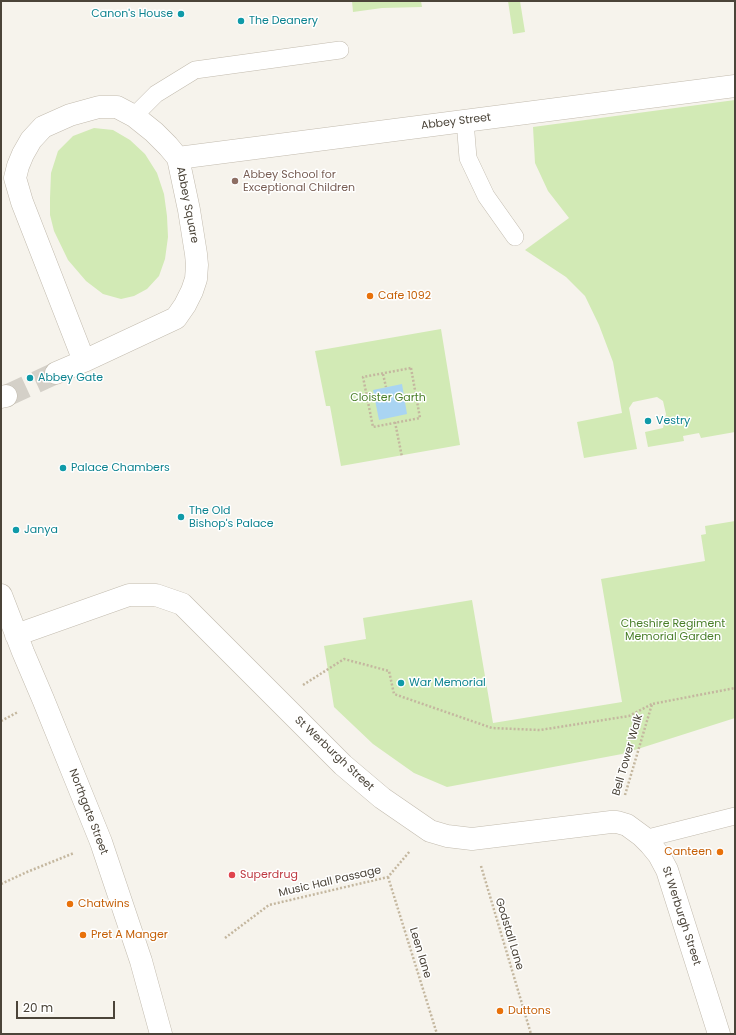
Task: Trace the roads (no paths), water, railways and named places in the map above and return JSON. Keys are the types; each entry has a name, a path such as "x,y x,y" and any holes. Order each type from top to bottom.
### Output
{"street":[{"name":"Abbey Street","path":"178,158 735,86"},
{"name":"Abbey Square","path":"56,373 84,361 176,318 185,305 196,279 196,254 189,210 178,158 168,146 134,116 117,107 99,107 70,115 43,127 31,140 23,154 15,178 22,202 84,361"},
{"name":"Northgate Street","path":"1,595 101,842 141,961 161,1034"},
{"name":"St Werburgh Street","path":"16,635 129,595 156,595 182,604 343,765 382,798 430,831 447,836 472,839 617,822 627,825 650,844 659,855 667,870 719,1034"}],"lane":[{"path":"134,116 156,94 195,70 340,50"},
{"path":"465,121 468,158 486,196 516,237"},
{"path":"644,839 735,816"}],"water":[{"path":"402,384 407,414 379,420 373,390"}],"tunnel":[{"path":"6,396 56,373"}],"place":[{"name":"Canon's House","path":"181,14"},
{"name":"The Deanery","path":"241,21"},
{"name":"Abbey School for Exceptional Children","path":"235,181"},
{"name":"Cafe 1092","path":"370,296"},
{"name":"Abbey Gate","path":"30,378"},
{"name":"Vestry","path":"648,421"},
{"name":"Palace Chambers","path":"63,468"},
{"name":"The Old Bishop's Palace","path":"181,517"},
{"name":"Janya","path":"16,530"},
{"name":"War Memorial","path":"401,683"},
{"name":"Canteen","path":"720,852"},
{"name":"Superdrug","path":"232,875"},
{"name":"Chatwins","path":"70,904"},
{"name":"Pret A Manger","path":"83,935"},
{"name":"Duttons","path":"500,1011"}],"park label":[{"name":"Cloister Garth","path":"388,398"},
{"name":"Cheshire Regiment Memorial Garden","path":"673,630"}]}
